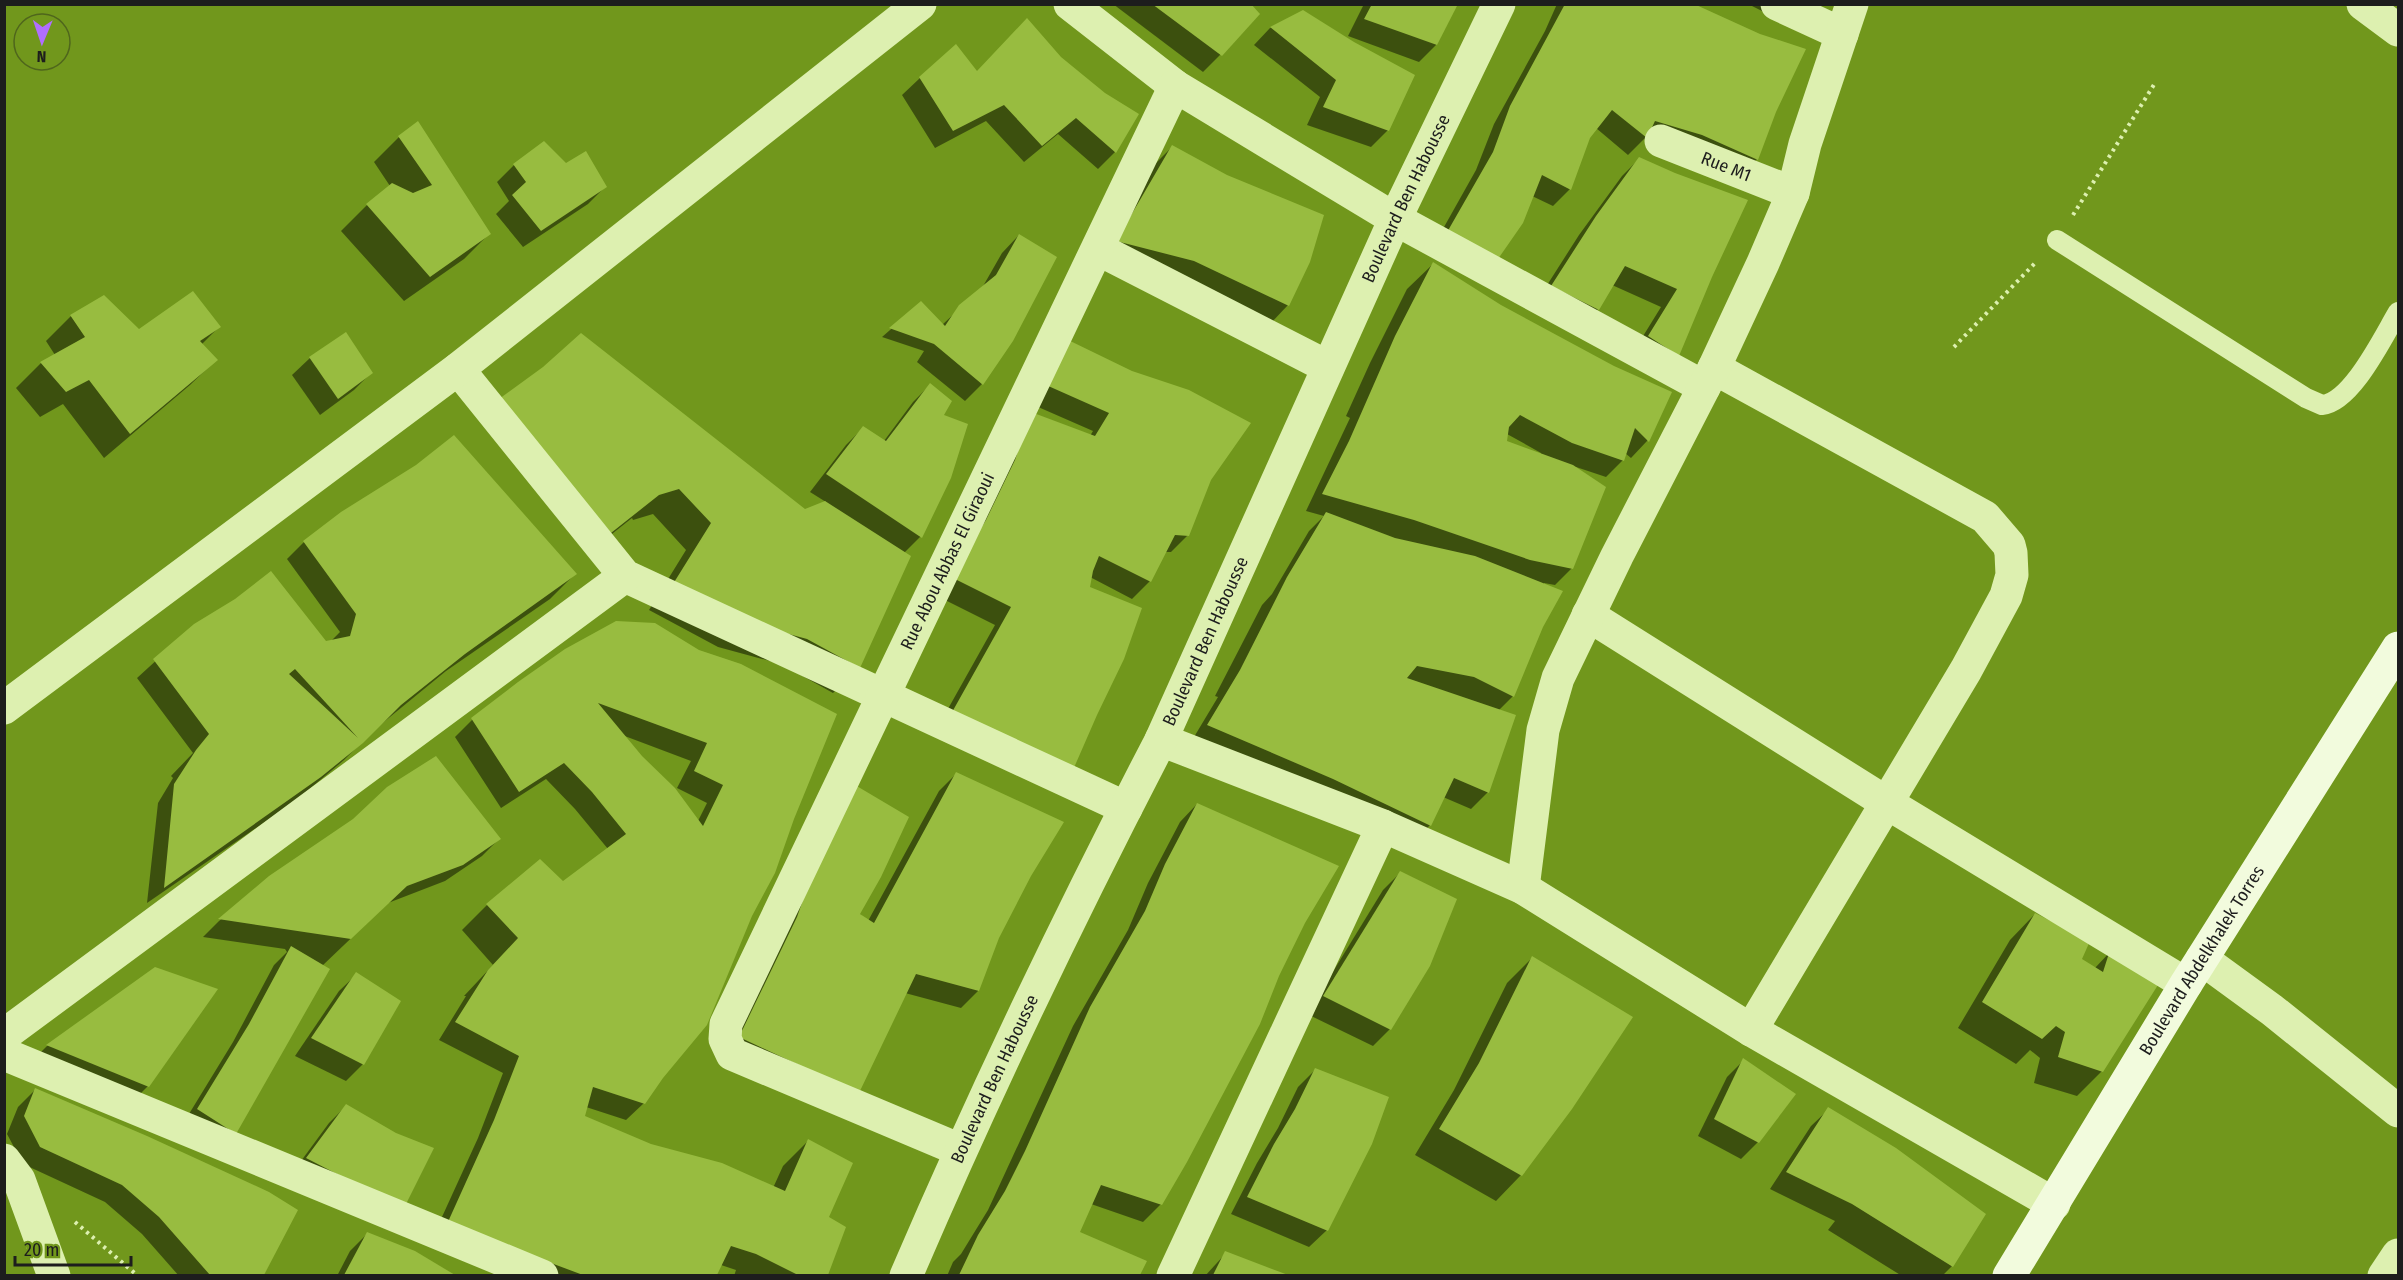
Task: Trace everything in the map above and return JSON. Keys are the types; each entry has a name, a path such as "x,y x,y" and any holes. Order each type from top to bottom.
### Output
{"main road":[{"name":"Boulevard Abdelkhalek Torres","path":"2009,1275 2194,971 2398,648"}],"street":[{"path":"4,708 458,369 920,4"},
{"path":"1070,4 1175,86 1395,219 1985,517 2009,545 2012,575 2006,596 1966,670 1751,1030"},
{"name":"Boulevard Ben Habousse","path":"906,1275 960,1150 1125,808 1161,740 1395,219 1499,4"},
{"path":"1523,888 1543,730 1557,678 1709,378 1793,193 1805,144 1847,19 1777,4"},
{"path":"2363,4 2398,30"},
{"name":"Rue Abou Abbas El Giraoui","path":"960,1150 732,1054 725,1039 726,1024 1175,86"},
{"name":"Rue M1","path":"1661,141 1793,193"},
{"path":"1098,249 1329,367"},
{"path":"458,369 625,576 1125,808"},
{"path":"4,1035 625,576"},
{"path":"1588,615 1887,803 2194,971 2272,1010 2398,1111"},
{"path":"1161,740 1383,826 1523,888 1751,1030 2054,1204"},
{"path":"1173,1275 1383,826"},
{"path":"4,1054 528,1273"},
{"path":"4,1160 19,1180 54,1275"},
{"path":"2384,1275 2398,1255"}],"lane":[{"path":"2057,240 2306,398 2322,405 2338,400 2351,388 2398,312"}],"path":[{"path":"71,1219 138,1275"}],"building":[{"path":"1152,4 1251,4 1260,14 1222,56"},
{"path":"1372,4 1458,4 1437,45 1364,19"},
{"path":"1565,4 1694,4 1760,34 1806,49 1776,112 1758,160 1702,135 1655,121 1647,138 1612,110 1590,138 1571,190 1542,175 1523,223 1498,259 1446,234 1493,152 1510,106"},
{"path":"1303,10 1354,42 1415,75 1389,131 1323,107 1336,80 1270,27"},
{"path":"1027,18 1061,57 1105,93 1139,114 1116,153 1076,118 1042,146 1004,105 953,131 919,77 956,44 977,71"},
{"path":"418,121 491,234 430,277 366,204 392,183 413,193 432,185 398,136"},
{"path":"544,141 566,163 586,151 607,187 541,231 512,195 526,182 513,164"},
{"path":"1172,145 1227,175 1324,215 1310,262 1289,306 1194,261 1116,241"},
{"path":"1639,157 1748,200 1679,356 1648,336 1677,289 1625,266 1599,310 1551,286 1596,216"},
{"path":"1019,234 1057,257 1013,341 983,385 934,344 889,328 921,301 945,326 959,305 996,275"},
{"path":"1433,262 1501,305 1614,366 1672,392 1649,442 1635,428 1624,461 1572,443 1520,415 1509,427 1507,441 1573,465 1606,487 1573,569 1530,560 1414,520 1322,494 1349,441 1395,336"},
{"path":"193,291 221,327 200,341 218,360 130,434 89,380 66,392 40,362 85,337 70,315 104,295 139,329"},
{"path":"346,332 373,373 338,399 309,357"},
{"path":"581,333 805,509 825,501 911,556 860,668 807,639 744,622 673,584 711,523 679,489 659,495 611,533 499,399 543,367"},
{"path":"1062,337 1132,371 1189,390 1251,423 1211,480 1189,536 1175,535 1151,582 1099,556 1090,587 1142,608 1124,659 1073,770 951,714 1011,607 951,577 986,520 1015,460 1031,412 1095,436 1109,413 1046,385"},
{"path":"930,383 952,401 944,415 968,424 951,478 922,538 826,474 863,426 886,441"},
{"path":"454,435 577,574 465,654 401,705 363,743 321,777 164,888 174,784 209,734 153,659 194,624 235,599 271,571 326,641 350,636 356,614 303,541 341,512 416,465","holes":["295,669 358,738 289,674"]},
{"path":"1326,512 1395,538 1475,556 1563,591 1543,627 1514,697 1474,677 1417,666 1407,678 1516,715 1489,793 1454,778 1431,826 1333,779 1207,725 1240,670 1287,577"},
{"path":"616,621 655,623 699,650 741,664 837,714 794,819 775,873 752,916 707,1025 663,1078 645,1104 593,1087 585,1116 651,1144 722,1163 785,1191 808,1139 853,1163 829,1217 846,1227 828,1275 798,1275 756,1254 731,1246 717,1275 583,1275 447,1224 494,1120 519,1056 455,1022 488,970 518,938 486,904 540,859 563,881 626,834 592,792 564,763 519,792 471,718 565,649","holes":["598,703 707,743 694,771 723,785 703,826 675,788 642,756"]},
{"path":"436,756 501,839 463,865 407,886 351,939 218,919 269,876 353,819 387,787"},
{"path":"956,772 1064,822 1031,876 999,938 979,991 916,974 859,1093 739,1037 797,917 821,849 855,785 909,817 881,877 860,914 874,923"},
{"path":"1197,803 1339,866 1305,923 1279,976 1260,1024 1162,1205 1101,1185 1080,1232 1147,1261 1140,1275 959,1275 978,1235 1005,1191 1025,1151 1090,1007 1145,911 1165,864"},
{"path":"1400,871 1457,899 1430,966 1391,1030 1323,996"},
{"path":"2035,913 2090,941 2082,959 2103,972 2110,950 2163,977 2103,1072 2058,1057 2065,1032 2056,1026 2042,1039 1982,1002"},
{"path":"291,946 330,969 236,1134 197,1109 249,1024"},
{"path":"1532,956 1633,1017 1572,1109 1522,1176 1439,1129 1479,1063"},
{"path":"155,967 218,989 149,1087 46,1045"},
{"path":"356,972 401,1001 364,1065 311,1038"},
{"path":"1743,1058 1796,1094 1759,1143 1714,1119"},
{"path":"1315,1068 1389,1097 1372,1144 1328,1231 1247,1197"},
{"path":"35,1088 269,1192 298,1210 264,1275 210,1275 159,1217 122,1185 40,1147 24,1116"},
{"path":"346,1104 396,1133 434,1148 406,1204 362,1187 306,1158"},
{"path":"1828,1107 1896,1148 1986,1214 1953,1267 1852,1204 1786,1172"},
{"path":"367,1232 415,1251 455,1275 344,1275"},
{"path":"1225,1251 1288,1275 1213,1275"}]}
